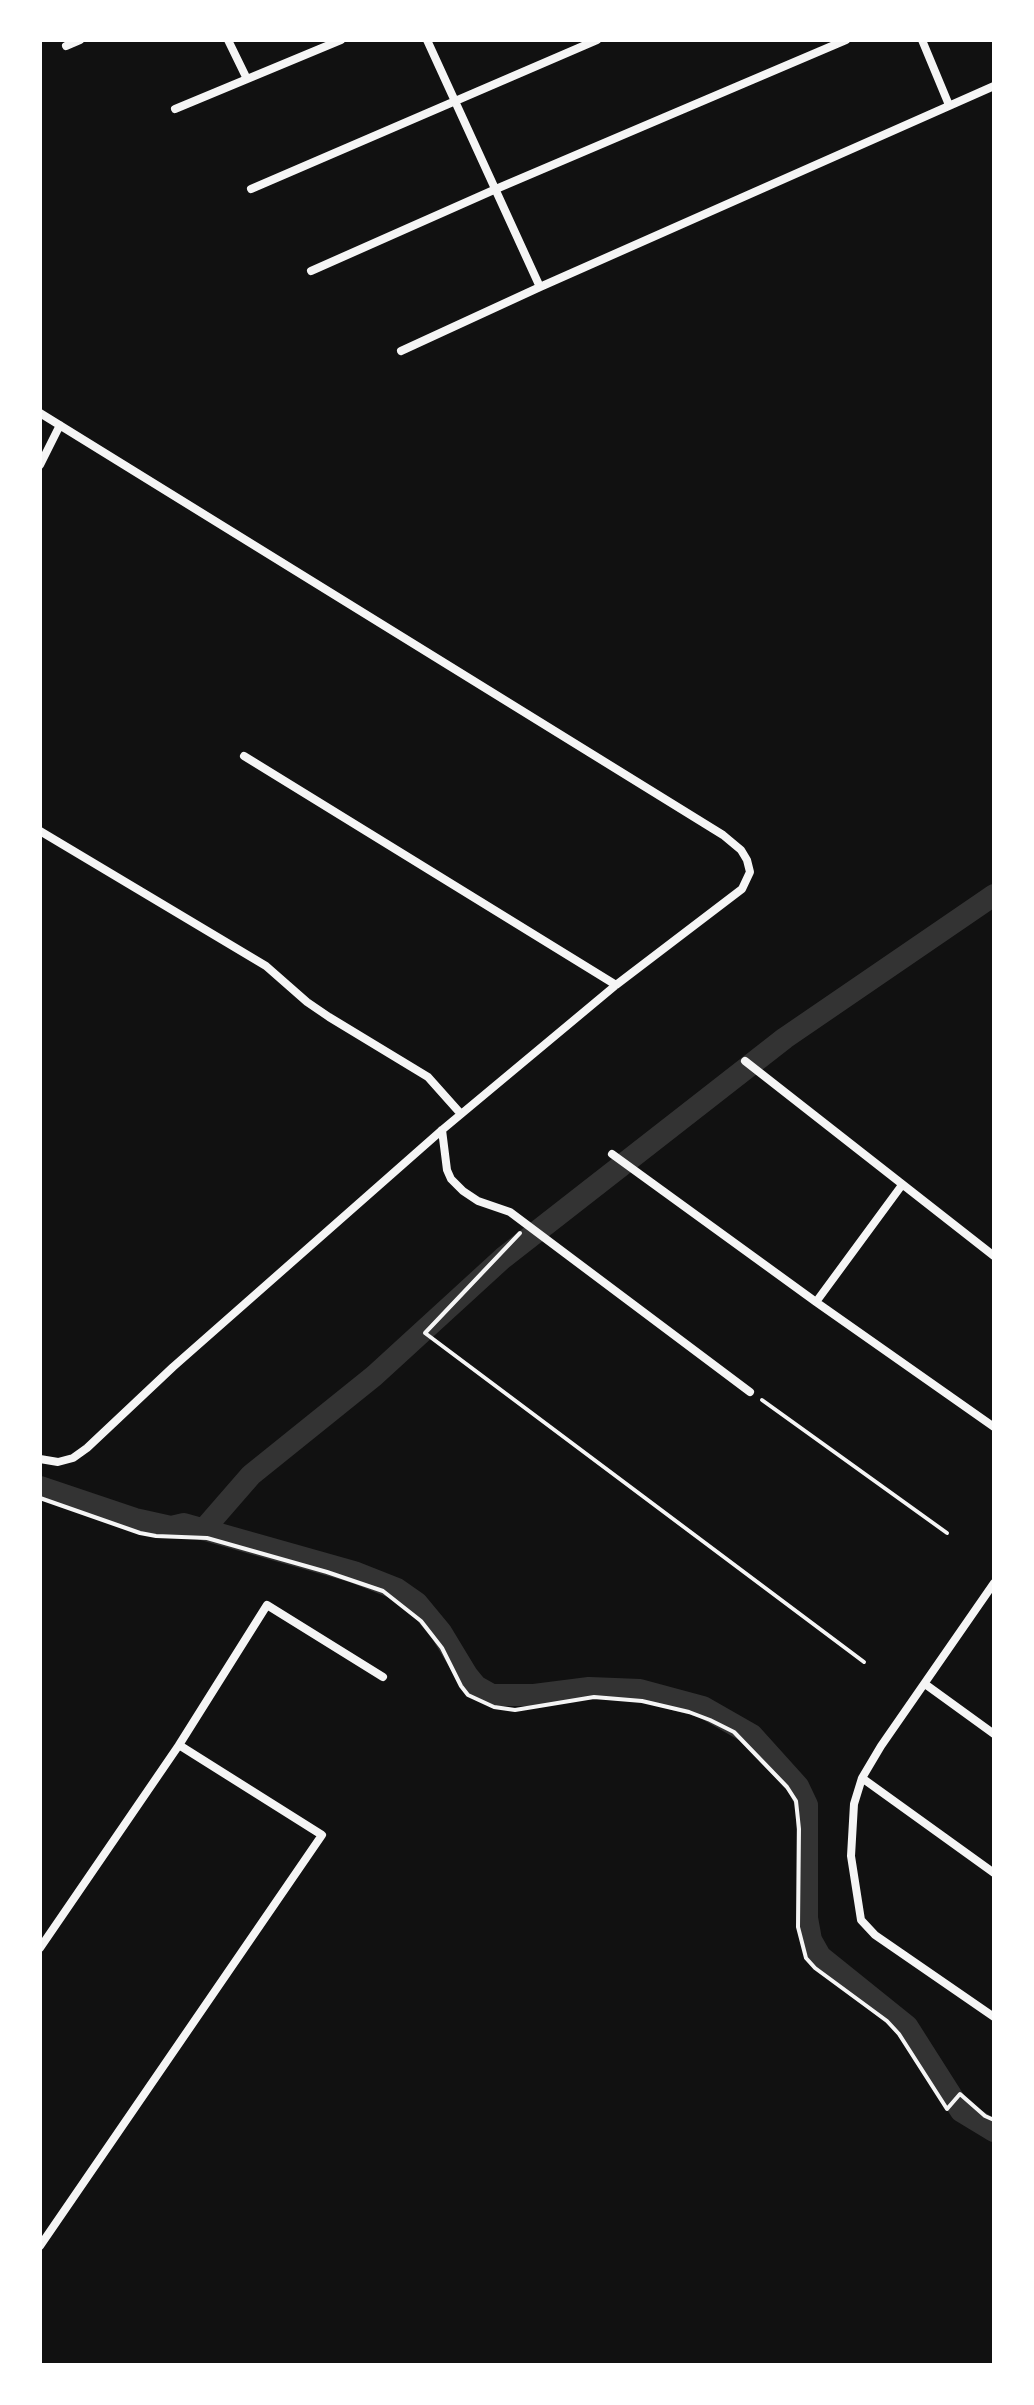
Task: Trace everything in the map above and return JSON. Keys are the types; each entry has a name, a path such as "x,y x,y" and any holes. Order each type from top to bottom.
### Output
{"street":[{"path":"66,46 80,40"},
{"path":"228,40 247,79"},
{"path":"175,109 341,40"},
{"path":"427,40 540,287"},
{"path":"251,189 597,40"},
{"path":"311,271 846,40"},
{"path":"922,40 949,105"},
{"path":"401,351 994,86"},
{"path":"40,413 723,835 741,850 750,872 742,889 616,985 442,1130 173,1367 87,1448 73,1458 58,1462 40,1459"},
{"path":"40,465 60,425"},
{"path":"244,756 616,985"},
{"path":"40,831 266,966 318,1010 428,1077 461,1114"},
{"path":"745,1061 994,1256"},
{"path":"442,1130 447,1170 451,1179 470,1197 510,1212 750,1392"},
{"path":"612,1154 994,1427"},
{"path":"816,1302 902,1185"},
{"path":"994,1583 991,1595 881,1746 862,1778 854,1804 851,1856 861,1920 875,1935 994,2017"},
{"path":"40,1948 179,1745 267,1605 383,1677"},
{"path":"925,1684 994,1734"},
{"path":"40,2246 322,1835 179,1745"},
{"path":"862,1778 994,1873"}],"path":[{"path":"527,1226 425,1333 864,1662"},
{"path":"750,1392 947,1533"},
{"path":"40,1498 140,1533 207,1538 383,1591 421,1621 442,1648 468,1695 494,1707 515,1710 594,1697 642,1701 689,1712 734,1732 787,1787 796,1801 799,1829 798,1927 806,1958 887,2021 899,2034 947,2109 960,2094 994,2120"}],"waterway":[{"path":"204,1529 251,1475 374,1376 503,1258 785,1038 994,895"},
{"path":"40,1487 135,1519 171,1527 184,1524 354,1572 397,1589 417,1603 441,1632 476,1686 492,1695 534,1695 589,1688 640,1690 703,1707 752,1735 798,1786 807,1805 807,1918 811,1940 820,1956 907,2026 961,2111 994,2131"}]}
